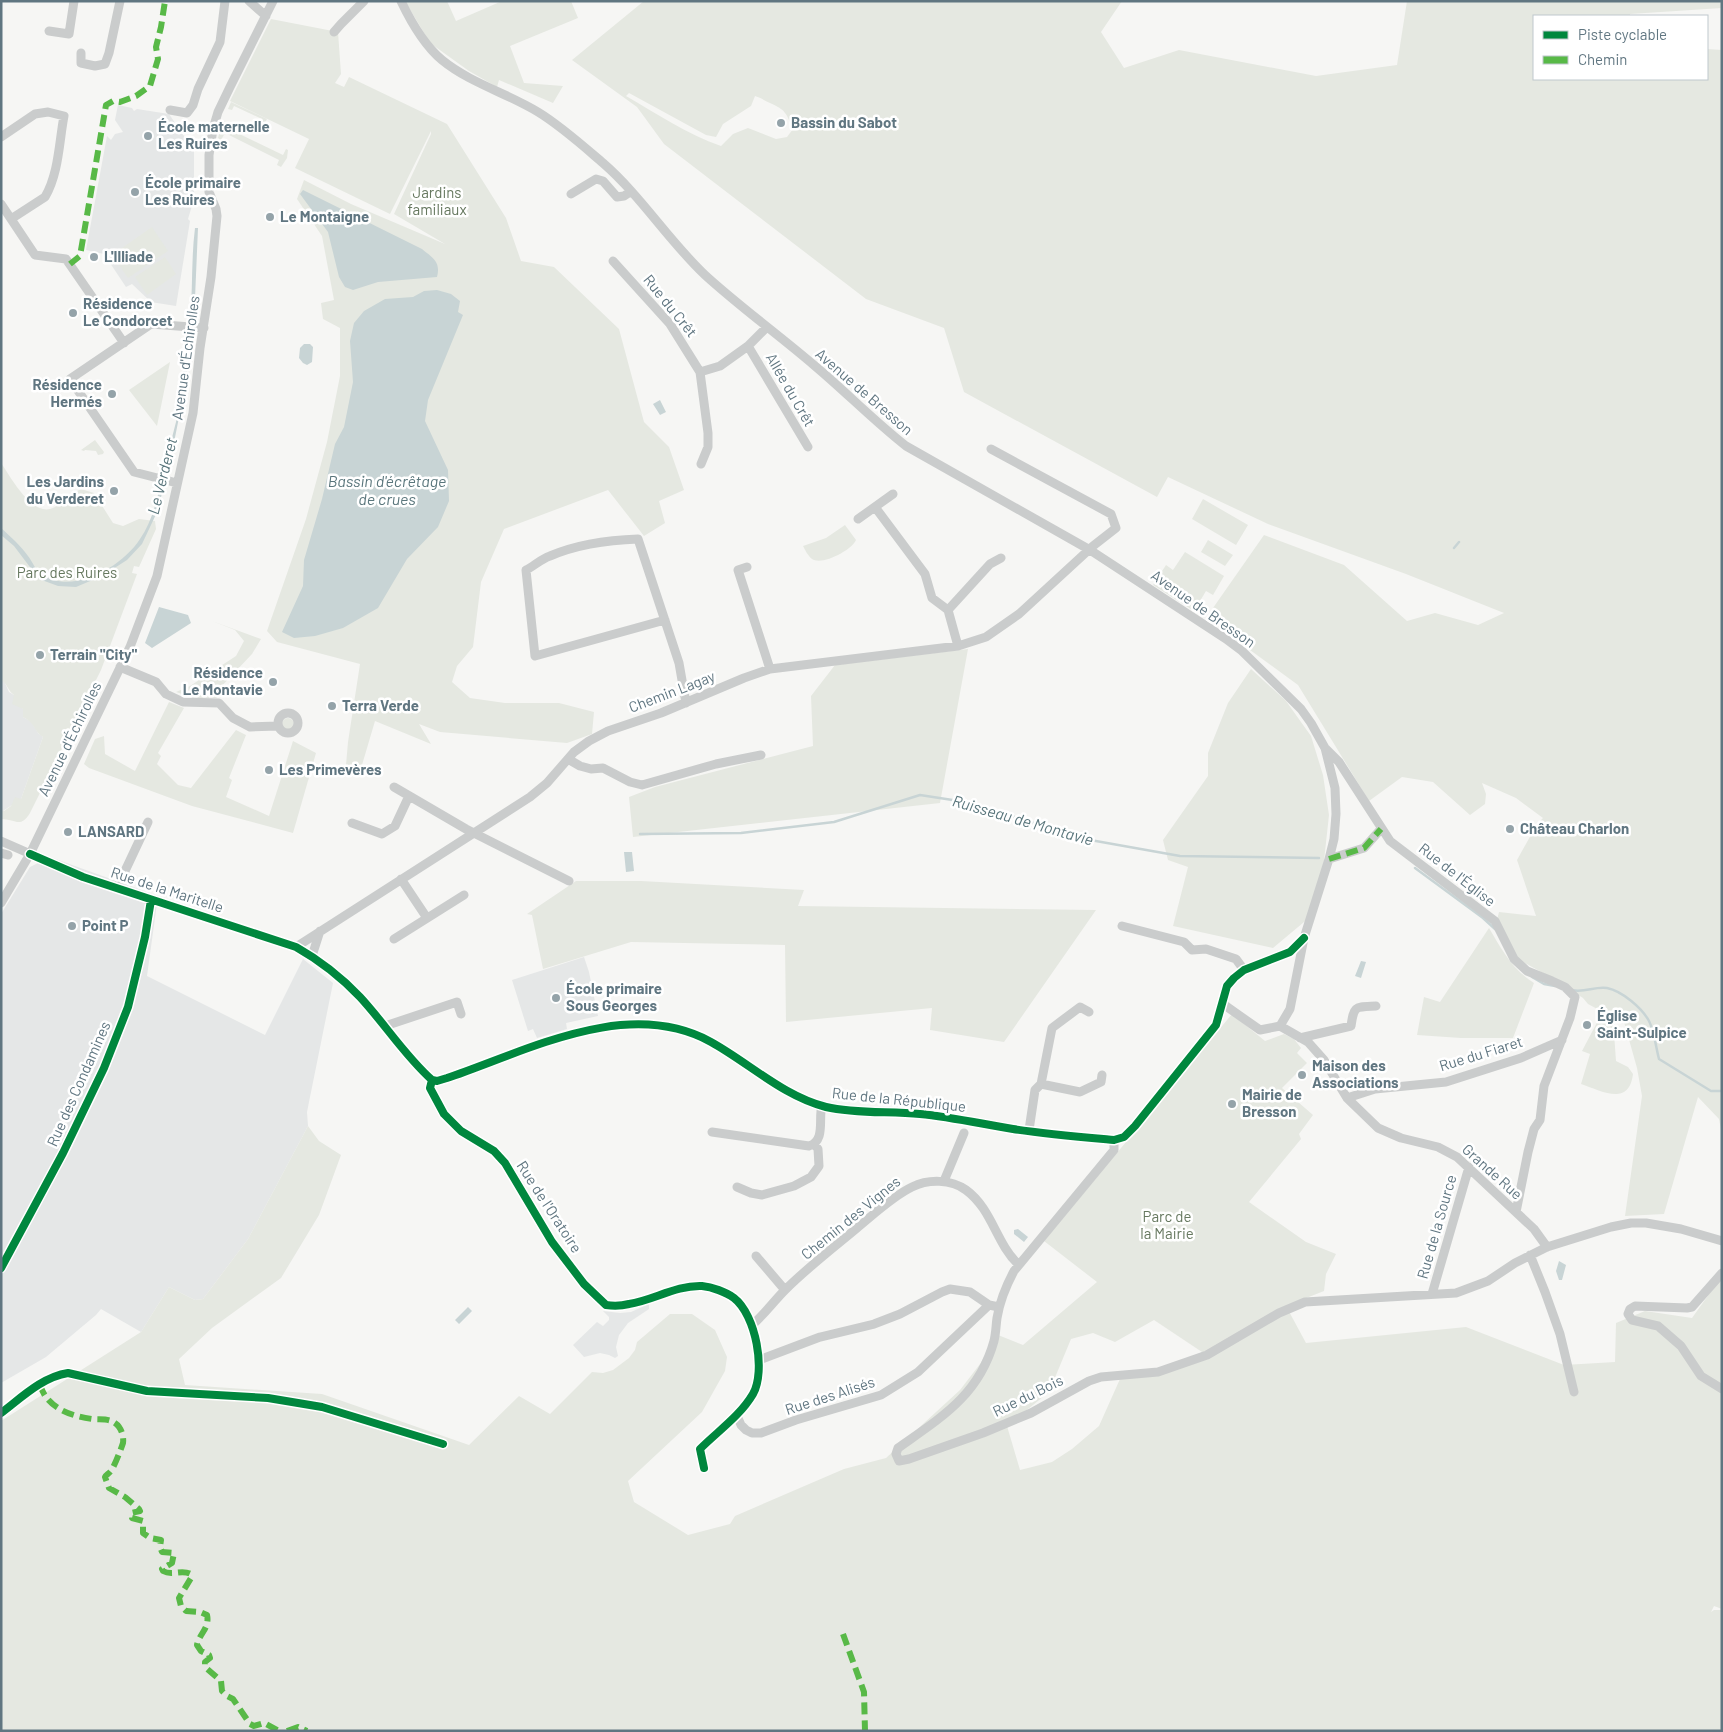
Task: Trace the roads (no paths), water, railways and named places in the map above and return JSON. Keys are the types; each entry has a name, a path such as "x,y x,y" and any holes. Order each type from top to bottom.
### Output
{"street":[{"path":"49,31 69,34 74,1"},
{"path":"81,53 81,63 95,66 105,64 110,53 120,1"},
{"path":"170,110 187,113 193,105 198,89 220,42 225,1"},
{"path":"249,1 266,16"},
{"name":"Avenue d'Échirolles","path":"1,903 30,854 137,632 157,576 173,482 193,413 201,328 217,216 209,192 208,155 212,134 218,112 273,1"},
{"path":"334,32 364,1"},
{"name":"Avenue de Bresson","path":"401,1 423,38 442,60 462,74 530,108 561,127 605,165 704,274 845,392 884,429 906,446 1090,550 1226,639 1242,651 1301,709 1311,723 1324,748 1335,788 1336,814 1330,859 1304,938 1290,1009 1280,1026"},
{"path":"1,137 35,114 48,112 64,116 56,164 48,192 45,197 11,219"},
{"path":"571,194 596,179 602,181 617,198 630,192"},
{"path":"2,207 35,255 66,259 124,343"},
{"name":"Rue du Crêt","path":"613,260 670,324 700,372 708,433 708,447 701,464"},
{"path":"173,482 134,472 70,379 151,324 201,328"},
{"path":"700,372 720,366 748,346 766,327"},
{"name":"Allée du Crêt","path":"748,346 808,447"},
{"name":"Chemin Lagay","path":"296,947 530,797 547,783 574,752 608,731 686,703 770,669 958,646 986,637 1019,614 1116,528 1111,514 991,449"},
{"path":"858,519 893,494"},
{"path":"875,507 924,574 932,598 948,610 958,646"},
{"path":"664,620 535,656 526,570 548,557 567,550 606,540 638,539 679,663 686,703"},
{"path":"948,610 990,564 1000,558"},
{"path":"747,567 738,570 770,669"},
{"path":"120,667 156,682 166,694 183,702 219,703 234,718 250,727 278,726"},
{"name":"Rue de l'Église","path":"1324,748 1339,762 1390,841 1495,921 1514,959 1527,972 1565,987 1575,997 1562,1040 1544,1086 1540,1120 1534,1129 1516,1212"},
{"path":"568,759 580,766 591,769 603,768 616,776 642,785 716,764 761,754"},
{"path":"394,787 466,829 569,881"},
{"path":"352,823 382,834 395,826 409,796"},
{"path":"117,888 148,822"},
{"path":"1330,859 1364,848 1381,829"},
{"path":"1,836 30,854"},
{"path":"1,841 30,854"},
{"name":"Rue de la Maritelle","path":"30,854 84,877 296,947"},
{"path":"401,879 427,918"},
{"path":"394,939 464,895"},
{"name":"Rue des Condamines","path":"1,1268 63,1153 104,1068 128,1007 145,937 151,900"},
{"path":"1122,926 1184,942 1192,950 1206,949 1236,959 1244,970"},
{"path":"312,956 320,930"},
{"path":"1114,1140 1124,1137 1136,1126 1216,1026 1227,986 1244,970 1290,952 1304,938"},
{"path":"296,947 312,956 350,987 432,1080"},
{"path":"385,1026 458,1002 461,1014"},
{"path":"1222,1004 1260,1030 1280,1026"},
{"path":"1300,1038 1350,1026 1353,1010 1358,1006 1376,1006"},
{"path":"1029,1130 1035,1090 1041,1084 1052,1028 1080,1008 1089,1012"},
{"name":"Rue de la République","path":"432,1080 447,1078 589,1030 620,1024 660,1024 686,1031 711,1042 796,1096 822,1105 856,1111 920,1114 1114,1140"},
{"name":"Grande Rue","path":"1280,1026 1308,1042 1324,1060 1348,1098 1378,1128 1401,1138 1438,1147 1458,1157 1534,1229 1547,1247"},
{"name":"Rue du Fiaret","path":"1348,1098 1375,1089 1446,1082 1520,1058 1562,1040"},
{"path":"1041,1084 1080,1092 1101,1082 1102,1075"},
{"name":"Rue de l'Oratoire","path":"432,1080 430,1088 444,1114 461,1131 494,1151 504,1163 552,1242 584,1284 606,1306 629,1304 683,1288 703,1286 720,1290 735,1298 745,1311 751,1326 759,1360 754,1393 738,1416 709,1439 700,1449 704,1468"},
{"name":"Rue de la République","path":"737,1187 751,1193 762,1194 794,1186 811,1177 819,1166 818,1149 814,1144 820,1137 822,1105"},
{"path":"712,1132 809,1146 814,1144"},
{"path":"964,1133 944,1181 965,1189 976,1198 990,1217 1006,1247 1018,1264"},
{"name":"Rue du Bois","path":"1114,1140 1114,1150 1018,1264 1004,1290 990,1354 973,1386 959,1402 898,1448 896,1454 899,1460 910,1460 983,1433 1031,1413 1089,1381 1158,1372 1207,1355 1279,1313 1305,1302 1456,1293 1488,1281 1530,1255 1547,1247 1630,1223 1646,1223 1681,1229 1722,1241"},
{"name":"Rue de la Source","path":"1432,1294 1469,1167"},
{"name":"Chemin des Vignes","path":"751,1326 769,1310 785,1290 874,1214 911,1187 923,1183 944,1181"},
{"path":"1530,1255 1560,1334 1574,1392"},
{"path":"756,1256 785,1290"},
{"path":"1722,1273 1692,1307 1635,1306 1630,1309 1628,1314 1632,1320 1658,1326 1681,1346 1702,1376 1722,1389"},
{"path":"759,1360 820,1337 874,1324 950,1290 970,1292 990,1305 999,1307"},
{"name":"Rue des Alisés","path":"738,1416 741,1425 746,1430 752,1433 761,1433 881,1394 918,1372 990,1305"}],"water":[{"path":"303,190 422,249 437,264 437,277 378,282 353,290 345,287 339,277 328,232 300,194"},
{"path":"195,228 198,228 194,322 190,322 193,251"},
{"name":"Bassin d'écrêtage de crues","path":"437,290 451,294 460,301 458,312 463,315 428,400 425,421 448,470 449,501 438,527 407,559 378,608 343,628 315,636 294,638 282,632 303,586 304,560 322,499 335,444 344,427 353,382 350,341 354,323 364,311 385,299 413,297 424,291"},
{"path":"189,332 193,333 167,474 163,473 176,422"},
{"path":"304,344 310,344 313,347 312,362 307,365 299,358 300,348"},
{"path":"660,400 666,412 660,415 653,404"},
{"name":"Le Verderet","path":"160,486 163,487 159,508 142,544 127,560 102,576 76,587 58,586 39,579 14,546 1,535 1,528 22,548 41,574 53,580 67,582 81,580 109,568 132,549 140,539 150,520"},
{"path":"159,607 188,615 191,623 152,648 145,643"},
{"path":"624,852 632,852 634,871 626,872"},
{"path":"1361,961 1366,962 1361,978 1355,976"},
{"path":"1018,1229 1028,1237 1024,1242 1014,1234 1014,1230"},
{"path":"1559,1261 1566,1265 1562,1280 1559,1280 1556,1271"},
{"path":"468,1307 472,1311 459,1324 455,1320"}],"waterway":[{"path":"1454,548 1459,542"},
{"name":"Ruisseau de Montavie","path":"640,834 741,833 834,822 920,795 972,803 1079,838 1180,856 1319,858"},
{"name":"Ruisseau de Montavie","path":"1415,868 1495,929"},
{"name":"Ruisseau de Montavie","path":"1532,977 1544,984 1555,986"},
{"name":"Ruisseau de Montavie","path":"1572,990 1581,991 1607,988 1625,996 1642,1011 1649,1021 1654,1034 1659,1059 1711,1091 1722,1091"}],"place":[{"name":"Bassin du Sabot","path":"781,123"},
{"name":"École maternelle Les Ruires","path":"148,136"},
{"name":"École primaire Les Ruires","path":"135,192"},
{"name":"Le Montaigne","path":"270,217"},
{"name":"L'Illiade","path":"94,257"},
{"name":"Résidence Le Condorcet","path":"73,313"},
{"name":"Résidence Hermés","path":"112,394"},
{"name":"Les Jardins du Verderet","path":"114,491"},
{"name":"Terrain \"City\"","path":"40,655"},
{"name":"Résidence Le Montavie","path":"273,682"},
{"name":"Terra Verde","path":"332,706"},
{"name":"Les Primevères","path":"269,770"},
{"name":"Château Charlon","path":"1510,829"},
{"name":"LANSARD","path":"68,832"},
{"name":"Point P","path":"72,926"},
{"name":"École primaire Sous Georges","path":"556,998"},
{"name":"Église Saint-Sulpice","path":"1587,1025"},
{"name":"Maison des Associations","path":"1302,1075"},
{"name":"Mairie de Bresson","path":"1232,1104"}],"park label":[{"name":"Jardins familiaux","path":"437,202"},
{"name":"Parc des Ruires","path":"67,573"},
{"name":"Parc de la Mairie","path":"1167,1226"}]}
